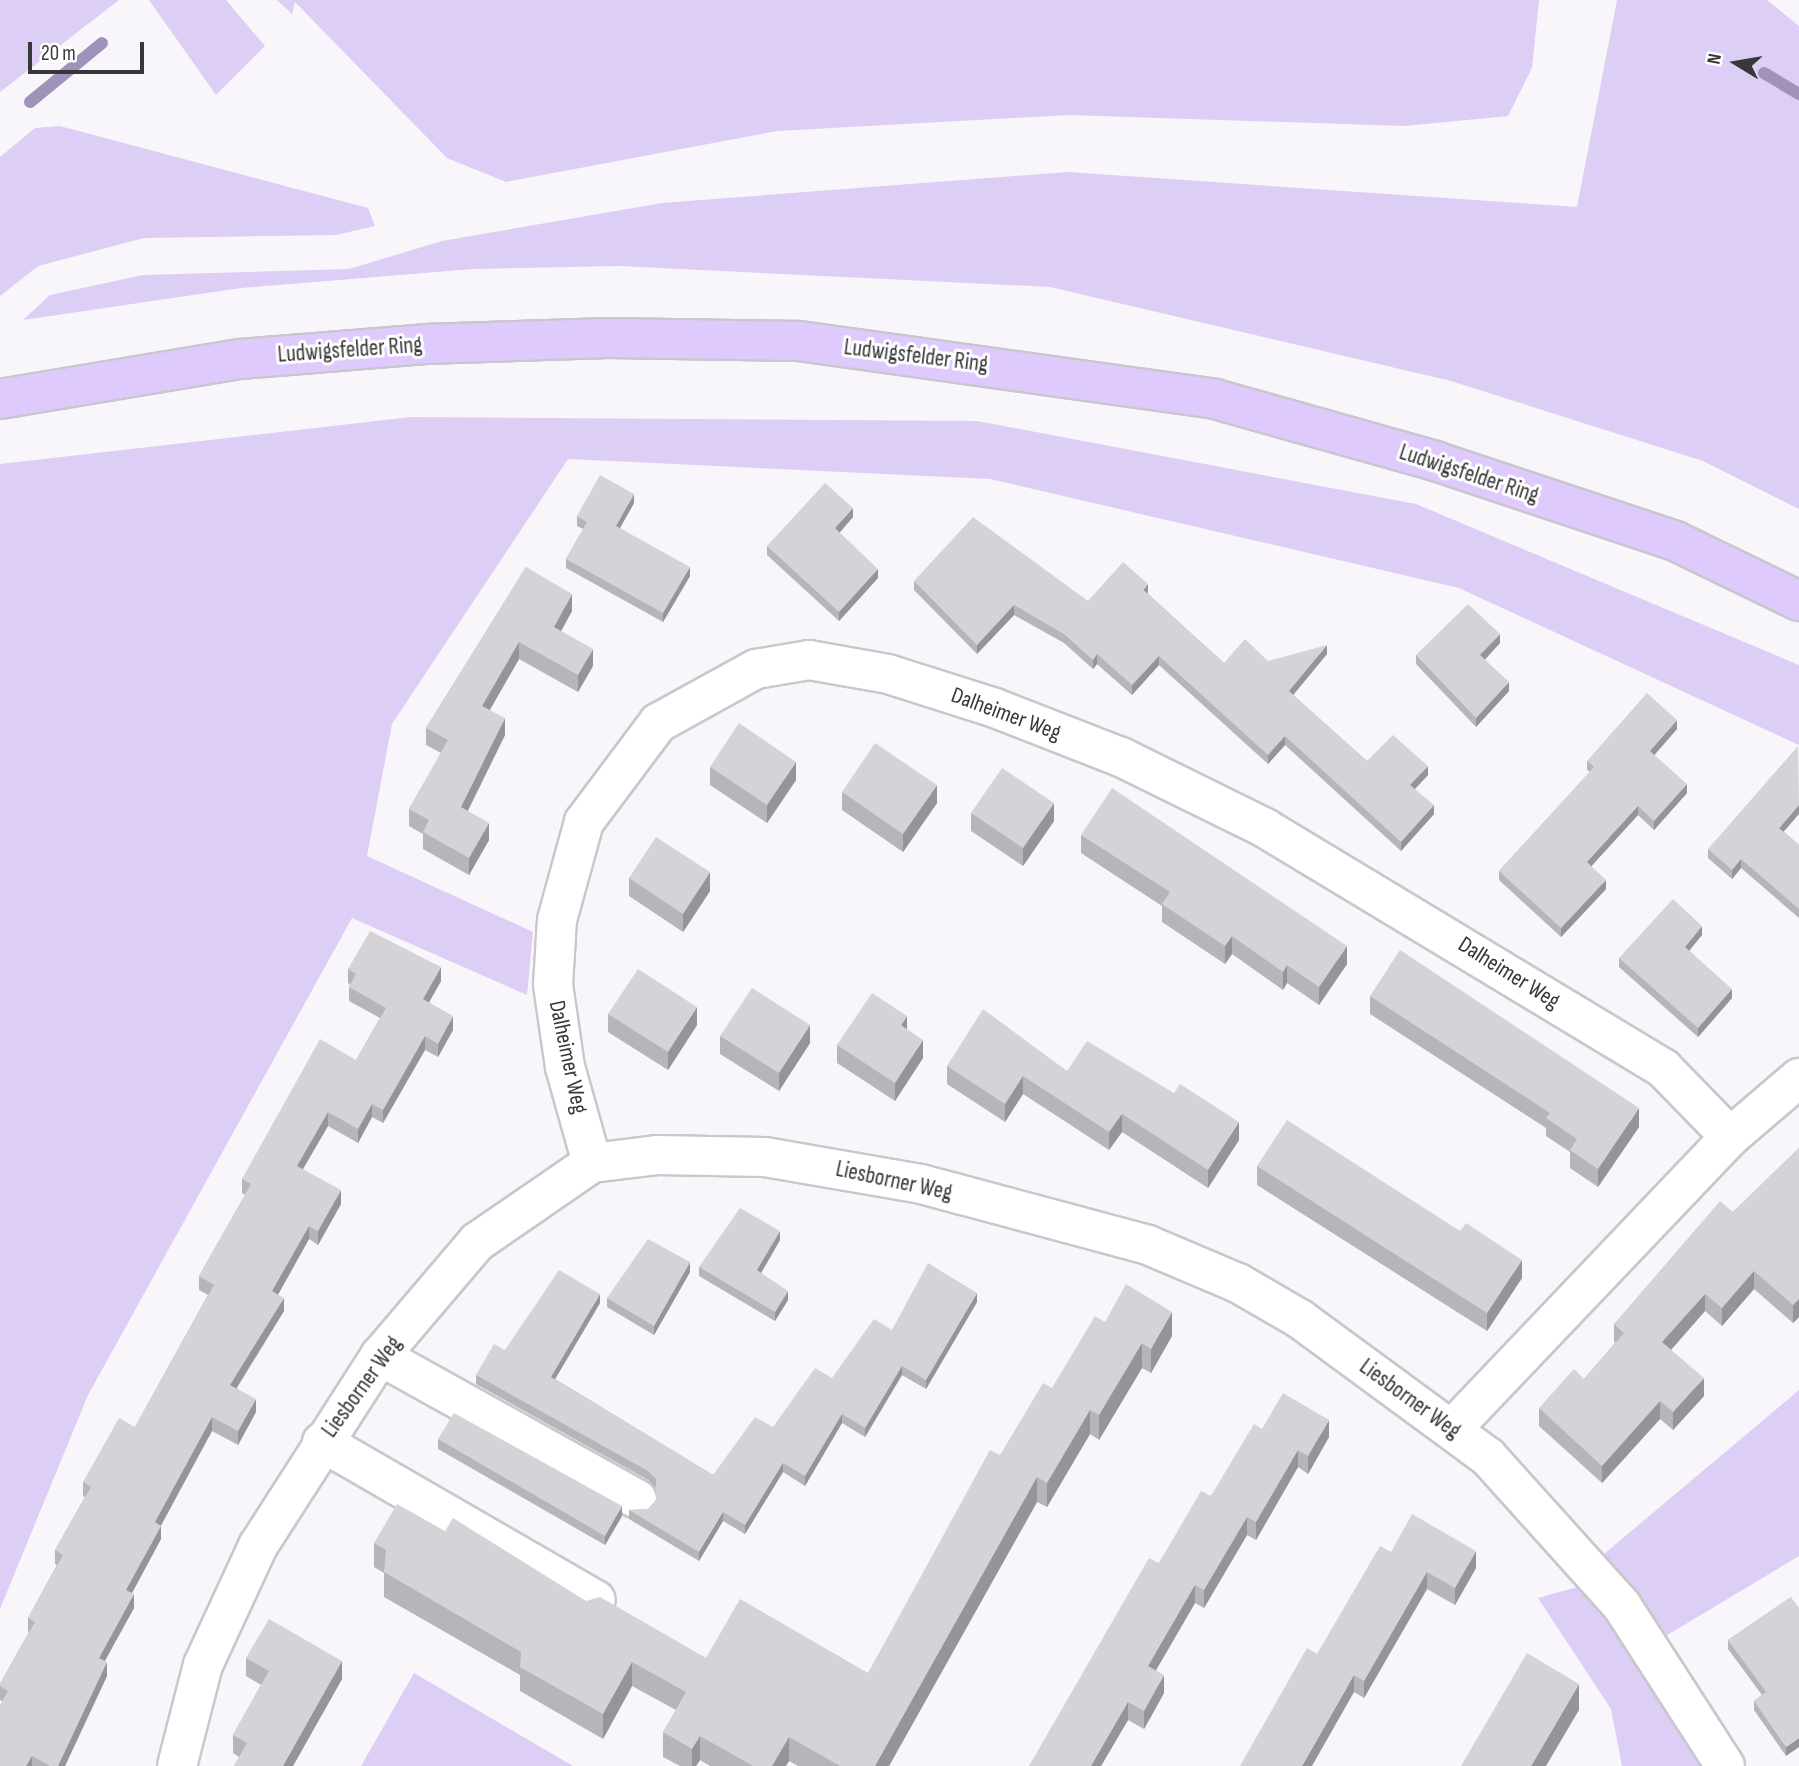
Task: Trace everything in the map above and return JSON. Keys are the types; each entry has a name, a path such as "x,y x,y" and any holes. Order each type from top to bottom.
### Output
{"main road":[{"name":"Ludwigsfelder Ring","path":"0,399 240,359 425,344 608,338 799,341 1215,399 1435,461 1675,541 1799,601"}],"street":[{"name":"Dalheimer Weg","path":"592,1163 565,1067 553,985 557,920 584,822 658,723 756,669 809,660 888,674 995,708 1121,757 1265,828 1663,1069 1730,1137"},
{"path":"1452,1429 1730,1137 1799,1078"},
{"name":"Liesborner Weg","path":"177,1766 203,1665 258,1546 322,1442 380,1356 477,1242 592,1163 657,1155 765,1157 921,1184 1148,1245 1238,1283 1300,1319 1488,1457 1622,1606 1725,1766"},
{"path":"380,1356 637,1499"},
{"path":"322,1442 596,1600"}],"shaded area":[{"path":"0,0 119,0 0,92"},
{"path":"149,0 226,0 265,46 216,95"},
{"path":"277,0 1539,0 1532,68 1508,116 1404,126 1069,115 777,131 506,182 447,158 295,2 292,14"},
{"path":"1617,0 1767,0 1799,26 1799,509 1703,461 1451,381 1050,287 619,266 473,269 241,288 23,320 50,295 143,275 349,269 442,241 662,203 1068,172 1577,207"},
{"path":"60,126 368,208 375,226 336,235 144,238 38,266 0,296 0,157 35,128"},
{"path":"411,417 977,421 1416,504 1799,665 1799,745 1459,588 990,479 568,459 392,724 367,856 533,932 527,995 352,918 88,1395 0,1609 0,464"},
{"path":"1799,1390 1799,1556 1659,1640 1591,1565"},
{"path":"1581,1586 1636,1658 1700,1766 1622,1766 1611,1709 1538,1598"},
{"path":"414,1673 573,1766 361,1766"}],"building":[{"path":"600,475 634,494 616,526 690,567 663,613 566,559 587,522 577,516"},
{"path":"825,483 853,508 835,528 878,569 839,612 767,546"},
{"path":"973,517 1088,601 1123,562 1148,584 1143,590 1224,663 1245,639 1268,661 1327,645 1289,691 1367,761 1393,735 1428,766 1410,785 1434,805 1401,842 1285,736 1268,755 1159,656 1132,685 1097,654 1093,660 1064,634 1014,605 977,645 914,581"},
{"path":"526,567 572,594 554,627 593,649 578,675 519,642 482,706 505,718 461,807 489,823 469,858 423,832 429,820 409,809 448,740 426,728"},
{"path":"1468,604 1500,634 1480,655 1509,682 1476,718 1416,655"},
{"path":"1647,693 1677,720 1650,751 1687,784 1654,821 1638,806 1587,862 1606,880 1561,928 1499,871 1594,767 1587,761"},
{"path":"739,723 796,762 767,805 710,767"},
{"path":"875,743 937,785 903,834 842,792"},
{"path":"1798,746 1799,805 1779,828 1799,845 1799,909 1741,859 1732,870 1708,849"},
{"path":"1002,768 1054,803 1023,848 971,813"},
{"path":"1112,788 1347,946 1319,987 1287,965 1283,972 1232,936 1225,946 1162,904 1170,892 1081,835"},
{"path":"656,837 710,872 683,914 629,878"},
{"path":"1673,899 1702,926 1685,947 1732,989 1698,1028 1619,958"},
{"path":"370,931 441,967 423,999 453,1016 438,1044 425,1036 383,1110 372,1104 358,1129 328,1112 297,1166 341,1190 318,1231 309,1226 272,1291 284,1298 230,1385 256,1399 238,1431 212,1417 155,1522 161,1526 126,1590 134,1594 99,1658 107,1662 58,1766 50,1766 32,1756 26,1766 0,1766 0,1705 8,1691 0,1684 35,1622 28,1618 63,1555 55,1550 91,1487 83,1482 119,1418 135,1427 214,1285 199,1276 251,1184 242,1179 320,1039 356,1060 386,1008 349,987 356,974 348,969"},
{"path":"1400,950 1639,1108 1598,1169 1570,1150 1577,1139 1546,1118 1550,1113 1370,996"},
{"path":"638,969 697,1007 668,1052 608,1014"},
{"path":"752,988 810,1025 779,1073 720,1036"},
{"path":"872,993 907,1016 901,1025 923,1040 895,1083 837,1045"},
{"path":"983,1009 1067,1071 1087,1041 1174,1093 1180,1084 1239,1122 1208,1170 1122,1114 1109,1132 1023,1076 1005,1104 947,1066"},
{"path":"1287,1120 1460,1231 1466,1223 1522,1260 1487,1313 1257,1166"},
{"path":"1799,1148 1799,1299 1793,1305 1754,1271 1722,1308 1705,1294 1662,1342 1704,1378 1673,1412 1660,1401 1602,1466 1539,1408 1574,1369 1584,1379 1624,1333 1614,1324 1720,1201 1733,1212"},
{"path":"740,1208 780,1231 757,1270 788,1291 775,1312 699,1267"},
{"path":"648,1239 690,1262 654,1326 607,1298"},
{"path":"928,1263 977,1293 926,1380 902,1366 865,1428 842,1414 805,1476 783,1463 745,1525 723,1512 699,1552 629,1510 648,1509 656,1500 656,1479 648,1471 476,1375 494,1344 505,1350 559,1270 600,1294 551,1377 713,1475 755,1417 773,1427 815,1368 832,1378 874,1319 892,1330"},
{"path":"1126,1284 1172,1312 1151,1349 1142,1343 1099,1415 1090,1410 1047,1483 1037,1477 875,1766 840,1766 789,1737 772,1766 753,1766 700,1736 692,1749 663,1732 686,1692 632,1662 603,1714 520,1667 521,1652 384,1572 386,1550 374,1543 397,1504 445,1531 453,1518 586,1601 600,1597 706,1658 740,1599 868,1673 990,1450 1000,1455 1043,1383 1052,1388 1095,1316 1105,1322"},
{"path":"1283,1393 1329,1420 1308,1456 1298,1450 1256,1522 1247,1517 1204,1590 1195,1585 1148,1666 1164,1675 1144,1711 1128,1702 1091,1766 1029,1766 1149,1558 1159,1563 1201,1491 1211,1496 1254,1424 1262,1429"},
{"path":"454,1413 622,1506 605,1536 438,1439"},
{"path":"1412,1514 1476,1551 1455,1588 1427,1572 1364,1681 1354,1675 1302,1766 1240,1766 1307,1648 1317,1654 1380,1546 1391,1552"},
{"path":"1791,1597 1799,1608 1799,1738 1786,1747 1754,1701 1766,1692 1728,1640"},
{"path":"269,1619 342,1661 283,1766 234,1766 247,1743 233,1735 269,1671 246,1658"},
{"path":"1527,1653 1579,1684 1531,1766 1461,1766"}],"waterway":[{"path":"30,102 102,43"},
{"path":"1764,73 1799,94"}]}
